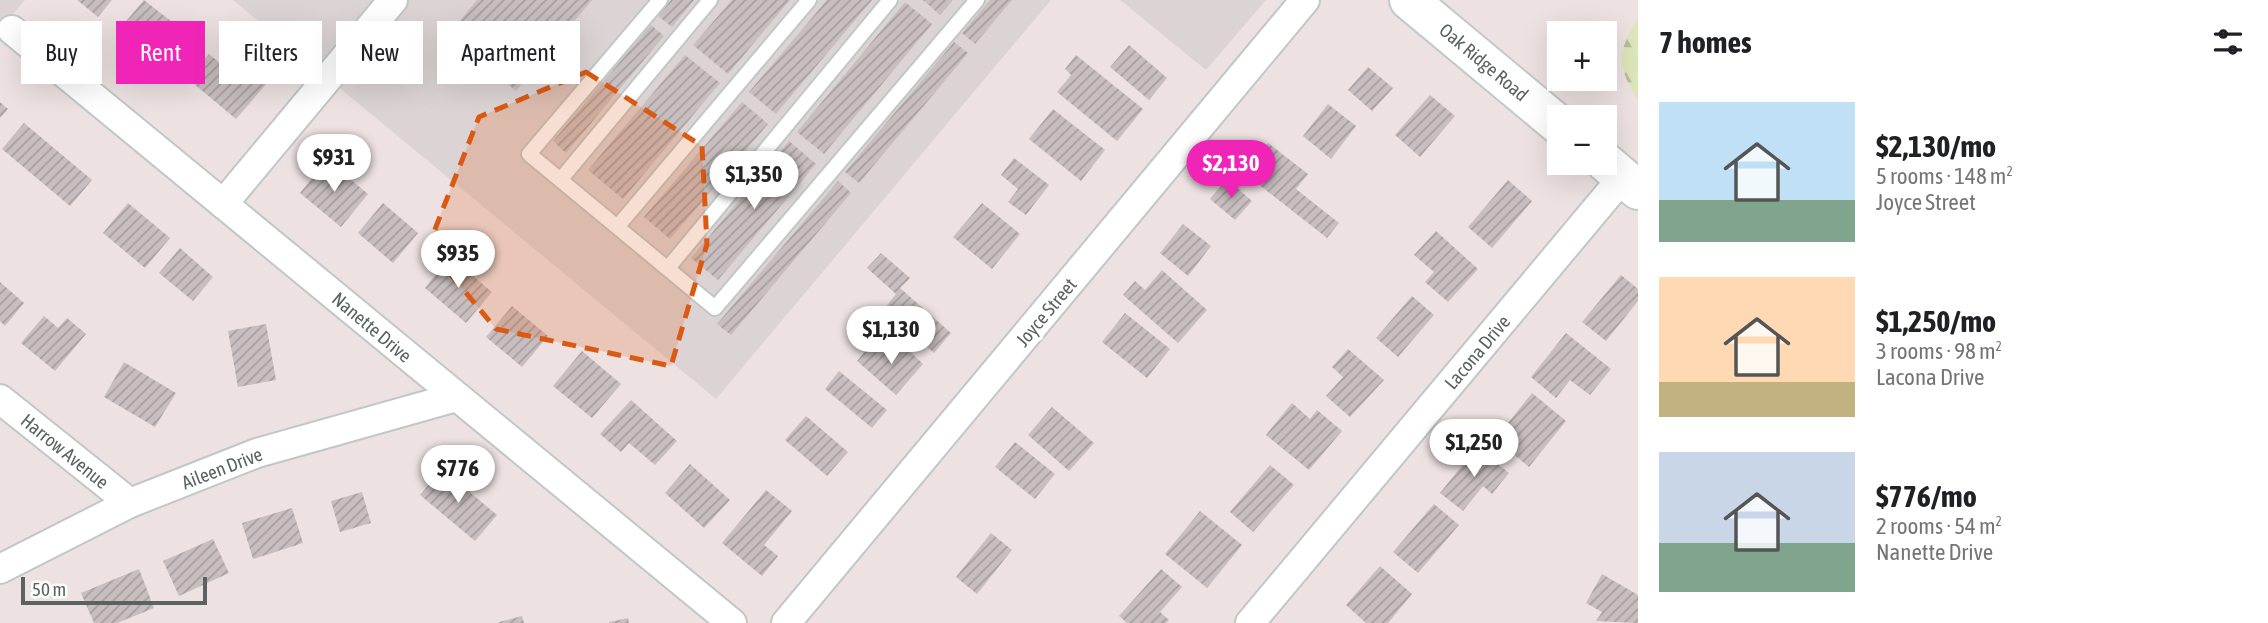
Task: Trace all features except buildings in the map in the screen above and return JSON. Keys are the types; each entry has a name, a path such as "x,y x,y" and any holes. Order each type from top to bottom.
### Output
{"main road":[{"name":"Oak Ridge Road","path":"1409,0 1547,115"}],"street":[{"path":"223,204 393,0"},
{"name":"Joyce Street","path":"786,623 1306,0"},
{"name":"Nanette Drive","path":"12,30 732,623"},
{"name":"Lacona Drive","path":"1250,623 1622,176"},
{"name":"Aileen Drive","path":"0,569 130,503 257,453 456,397"},
{"name":"Harrow Avenue","path":"0,399 130,503"}],"lane":[{"path":"660,0 529,154 715,308 977,0"},
{"path":"561,179 710,0"},
{"path":"618,226 809,0"},
{"path":"667,268 890,0"}],"highlighted area":[{"path":"586,72 702,146 707,244 671,366 496,329 428,247 479,117"}],"shaded area":[{"path":"0,0 25,0 0,29"},
{"path":"233,0 1051,0 716,399 322,74 322,21 258,21"},
{"path":"1120,0 1266,0 1206,70"}],"green space":[{"path":"1638,18 1638,100 1625,76 1622,59 1626,41"}]}
